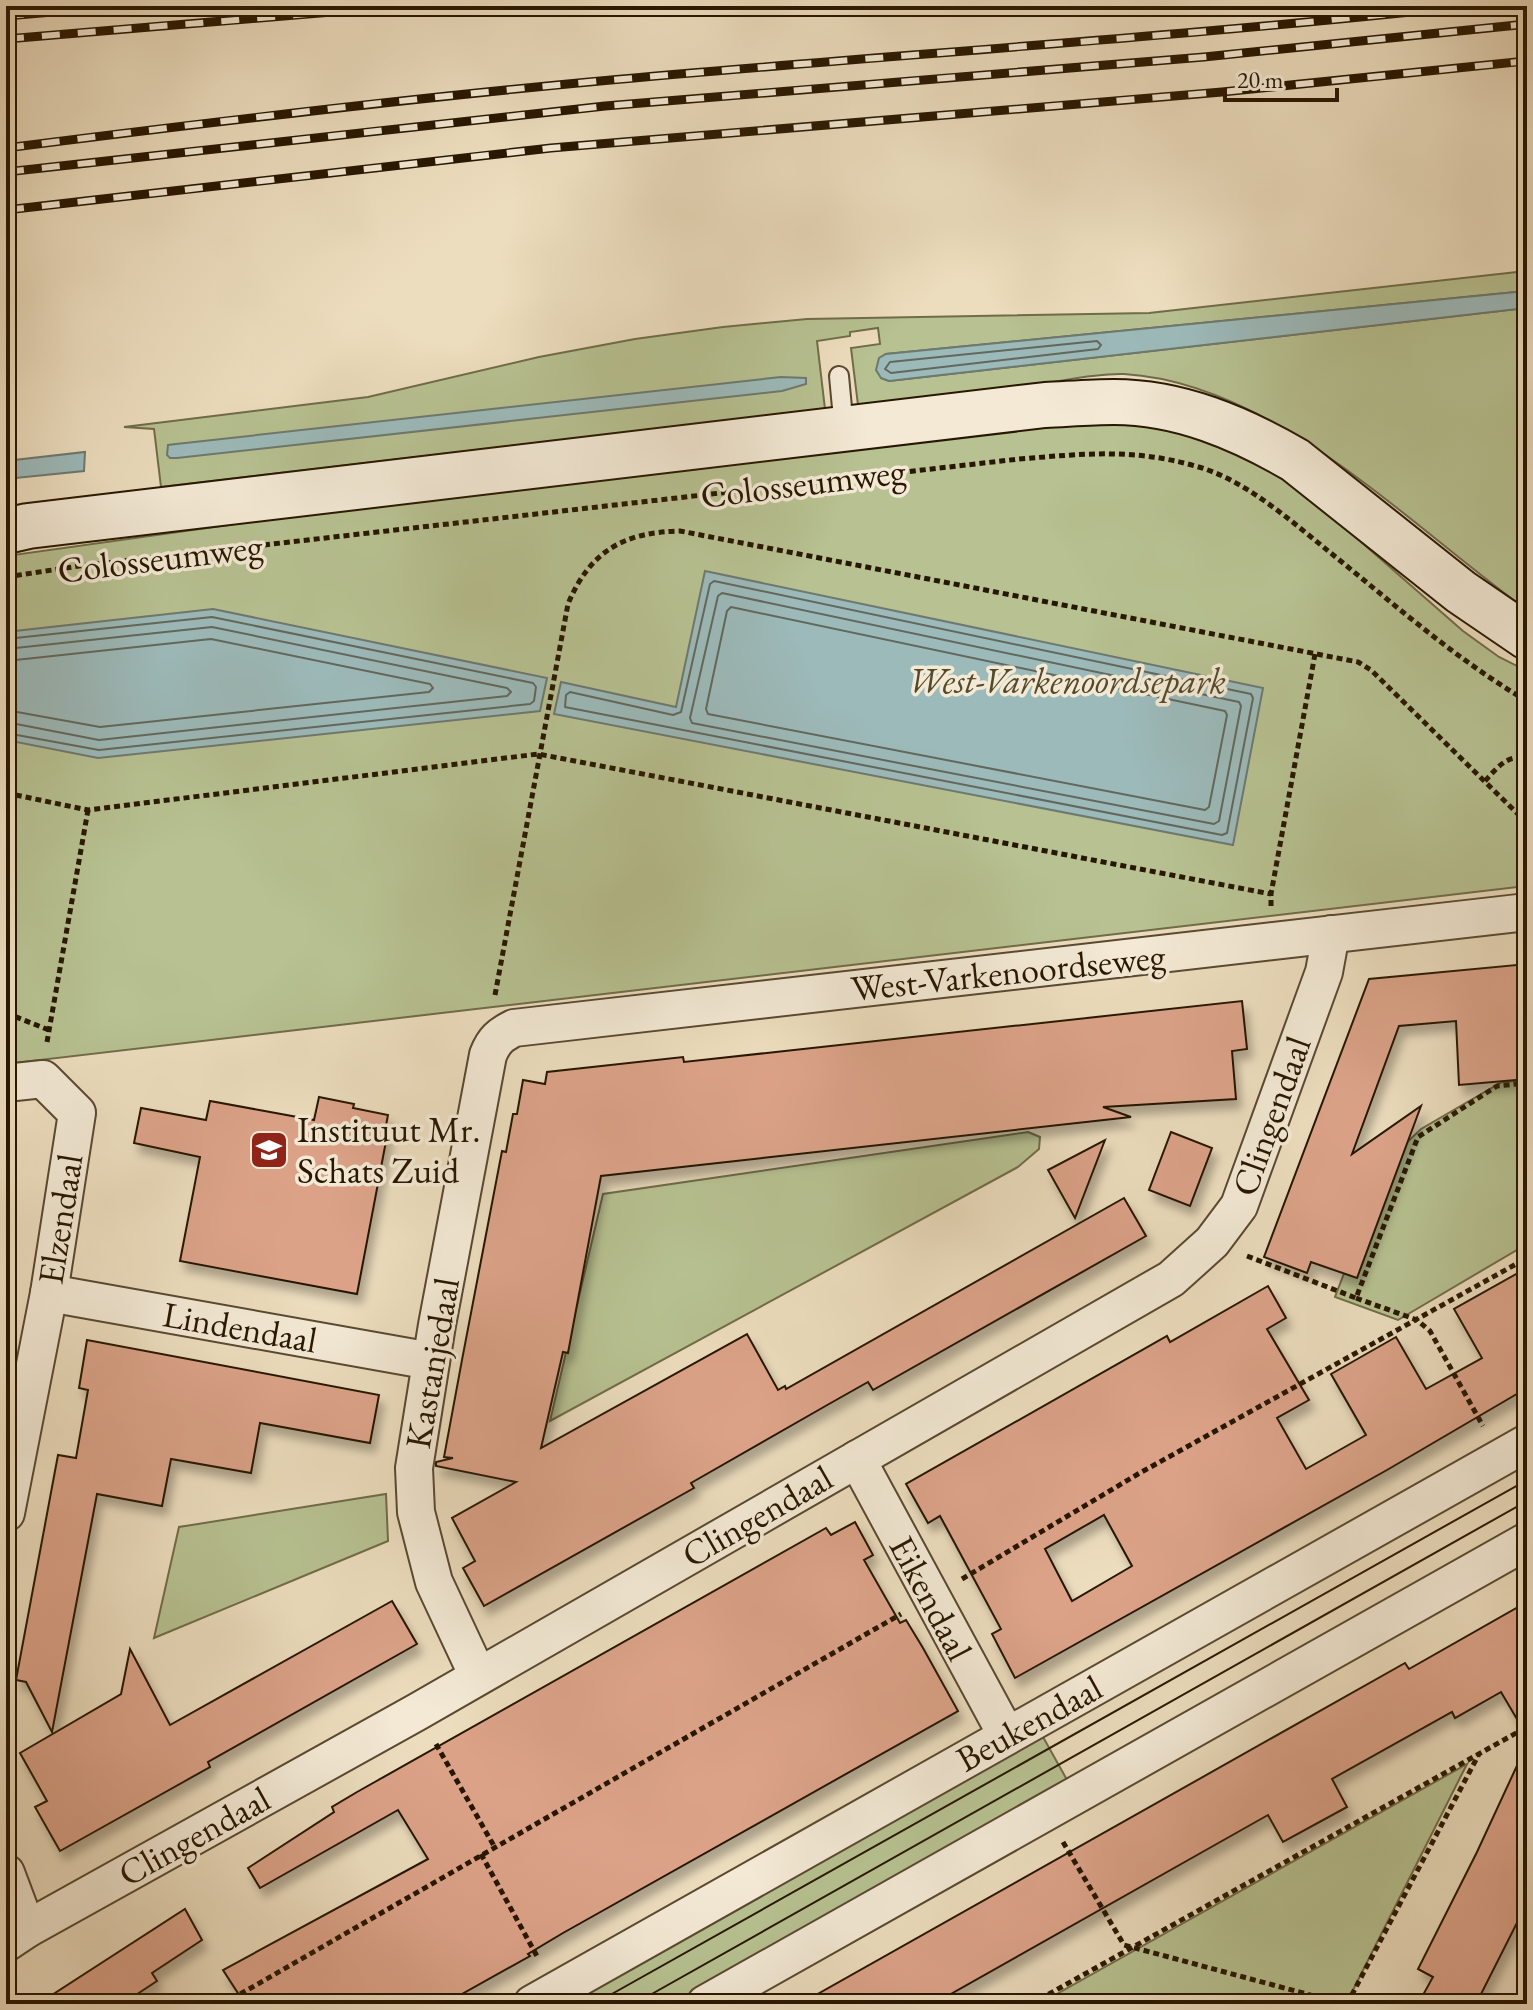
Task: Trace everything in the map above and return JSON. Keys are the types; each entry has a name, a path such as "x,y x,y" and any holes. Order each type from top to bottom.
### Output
{"main road":[{"name":"Colosseumweg","path":"13,527 1045,405 1117,402 1174,408 1265,443 1295,460 1461,592 1527,637"}],"street":[{"name":"West-Varkenoordseweg","path":"493,1042 514,1028 1527,912"},
{"name":"Clingendaal","path":"16,1936 417,1712 1171,1279 1212,1242 1239,1206 1324,972 1331,934"},
{"name":"Kastanjedaal","path":"478,1676 434,1582 416,1512 414,1468 482,1085 493,1042"},
{"path":"6,1083 43,1079"},
{"name":"Elzendaal","path":"6,1513 49,1293 77,1113 43,1079"},
{"name":"Lindendaal","path":"49,1293 431,1361"},
{"name":"Beukendaal","path":"544,1997 1514,1450"},
{"name":"Eikendaal","path":"857,1459 1007,1736"},
{"path":"705,2004 1527,1541"},
{"path":"6,1873 16,1936"}],"lane":[{"path":"839,376 844,429"}],"path":[{"name":"Colosseumweg","path":"6,577 79,566 1019,459 1136,453 1198,466 1274,508 1408,616 1496,682 1527,701"},
{"path":"493,1042 495,997 568,604 577,584 610,549 626,539 650,531 680,531 1358,662 1371,670 1527,823"},
{"path":"1274,942 1271,894 1315,654"},
{"path":"6,793 88,810 538,754 1271,894"},
{"path":"1485,781 1502,762 1519,756 1527,758"},
{"path":"43,1079 88,810"},
{"path":"6,1013 49,1030"},
{"path":"1356,1298 1418,1137 1497,1086 1527,1083"},
{"path":"1212,1242 1417,1320 1430,1331 1514,1450"},
{"path":"223,2004 930,1598 1138,1474 1527,1258"},
{"path":"417,1712 494,1846"},
{"path":"1031,2004 1527,1727"},
{"path":"1045,1811 1124,1945 1345,2004 1479,1754"},
{"path":"481,1854 544,1997"}],"green space":[{"path":"1527,271 1527,291 886,354 879,359 881,378 889,381 1527,308 1527,610 1388,501 1287,430 1234,403 1180,383 1124,374 1103,375 858,405 851,348 880,344 878,328 817,341 825,409 161,487 154,429 124,427 368,397 539,357 723,327 807,319 1149,313"},
{"name":"West-Varkenoordsepark","path":"1044,423 1150,423 1256,459 1296,485 1463,631 1499,657 1527,671 1527,886 6,1064 6,556 250,522"},
{"path":"1527,1080 1527,1244 1398,1320 1335,1297 1387,1161 1421,1129 1502,1082"},
{"path":"1028,1132 1040,1137 1039,1149 1018,1167 550,1421 603,1194"},
{"path":"386,1494 388,1541 154,1638 179,1527"},
{"path":"1038,1728 1071,1787 686,2004 550,2004"},
{"path":"1467,1764 1346,2004 1039,2004"}],"water":[{"path":"1527,291 1527,308 889,381 881,378 876,370 879,358 886,354"},
{"path":"781,377 806,378 806,384 782,391 177,458 167,455 168,445"},
{"path":"85,452 84,471 6,479 6,461"},
{"path":"705,571 1263,688 1233,845 554,714 561,682 676,707"},
{"path":"213,609 547,678 540,711 98,758 6,740 6,632"}],"building":[{"path":"1527,964 1527,1079 1459,1085 1456,1021 1399,1026 1352,1154 1421,1106 1357,1278 1311,1262 1307,1273 1264,1257 1369,979"},
{"path":"1242,1001 1247,1049 1232,1051 1236,1099 1103,1107 1131,1117 601,1176 568,1353 563,1352 541,1448 747,1334 778,1390 785,1386 786,1389 1124,1198 1146,1236 873,1390 868,1382 691,1483 694,1488 484,1606 463,1568 475,1561 452,1518 516,1482 436,1466 436,1462 453,1458 444,1457 502,1151 506,1152 523,1080 545,1084 547,1072 683,1057 684,1062"},
{"path":"319,1097 388,1115 384,1136 387,1136 357,1294 180,1261 200,1157 134,1143 141,1108 206,1120 210,1101 314,1120"},
{"path":"1171,1132 1212,1148 1190,1206 1149,1190"},
{"path":"1105,1140 1075,1218 1048,1170"},
{"path":"1527,1268 1527,1388 1015,1678 992,1634 1001,1629 940,1516 928,1523 906,1484 1167,1336 1170,1342 1268,1286 1286,1318 1267,1329 1309,1400 1277,1418 1306,1469 1366,1435 1331,1374 1396,1337 1426,1389 1482,1358 1454,1309","holes":["1104,1515 1132,1566 1072,1601 1045,1549"]},
{"path":"87,1340 379,1395 370,1443 260,1423 251,1473 171,1459 162,1506 97,1494 52,1732 26,1682 16,1680 58,1455 76,1458 88,1390 79,1388"},
{"path":"855,1522 873,1555 864,1560 900,1623 906,1620 958,1711 563,1933 528,1954 530,1956 444,2004 245,2004 223,1970 428,1859 398,1810 260,1888 248,1868 334,1812 332,1807 357,1792 826,1528 831,1535"},
{"path":"392,1601 417,1644 208,1762 210,1767 60,1851 35,1807 47,1801 20,1753 121,1694 130,1649 170,1725"},
{"path":"1527,1602 1527,1736 1501,1692 1455,1718 1452,1712 1332,1779 1347,1807 1283,1842 1268,1815 933,2004 800,2004 1405,1663 1409,1669"},
{"path":"1527,1744 1527,1903 1476,2004 1418,2004 1433,1977 1418,1969"},
{"path":"185,1909 202,1940 152,1973 157,1981 122,2004 38,2004"}],"tram line":[{"path":"594,2004 1527,1480"},
{"path":"634,2004 1527,1501"}],"railway":[{"path":"6,16 122,6"},
{"path":"6,39 404,6"},
{"path":"6,148 526,88 1468,6"},
{"path":"6,172 605,106 1204,57 1527,24"},
{"path":"6,210 551,148 1222,92 1527,61"}],"place":[{"name":"Instituut Mr. Schats Zuid","path":"269,1150"}]}
